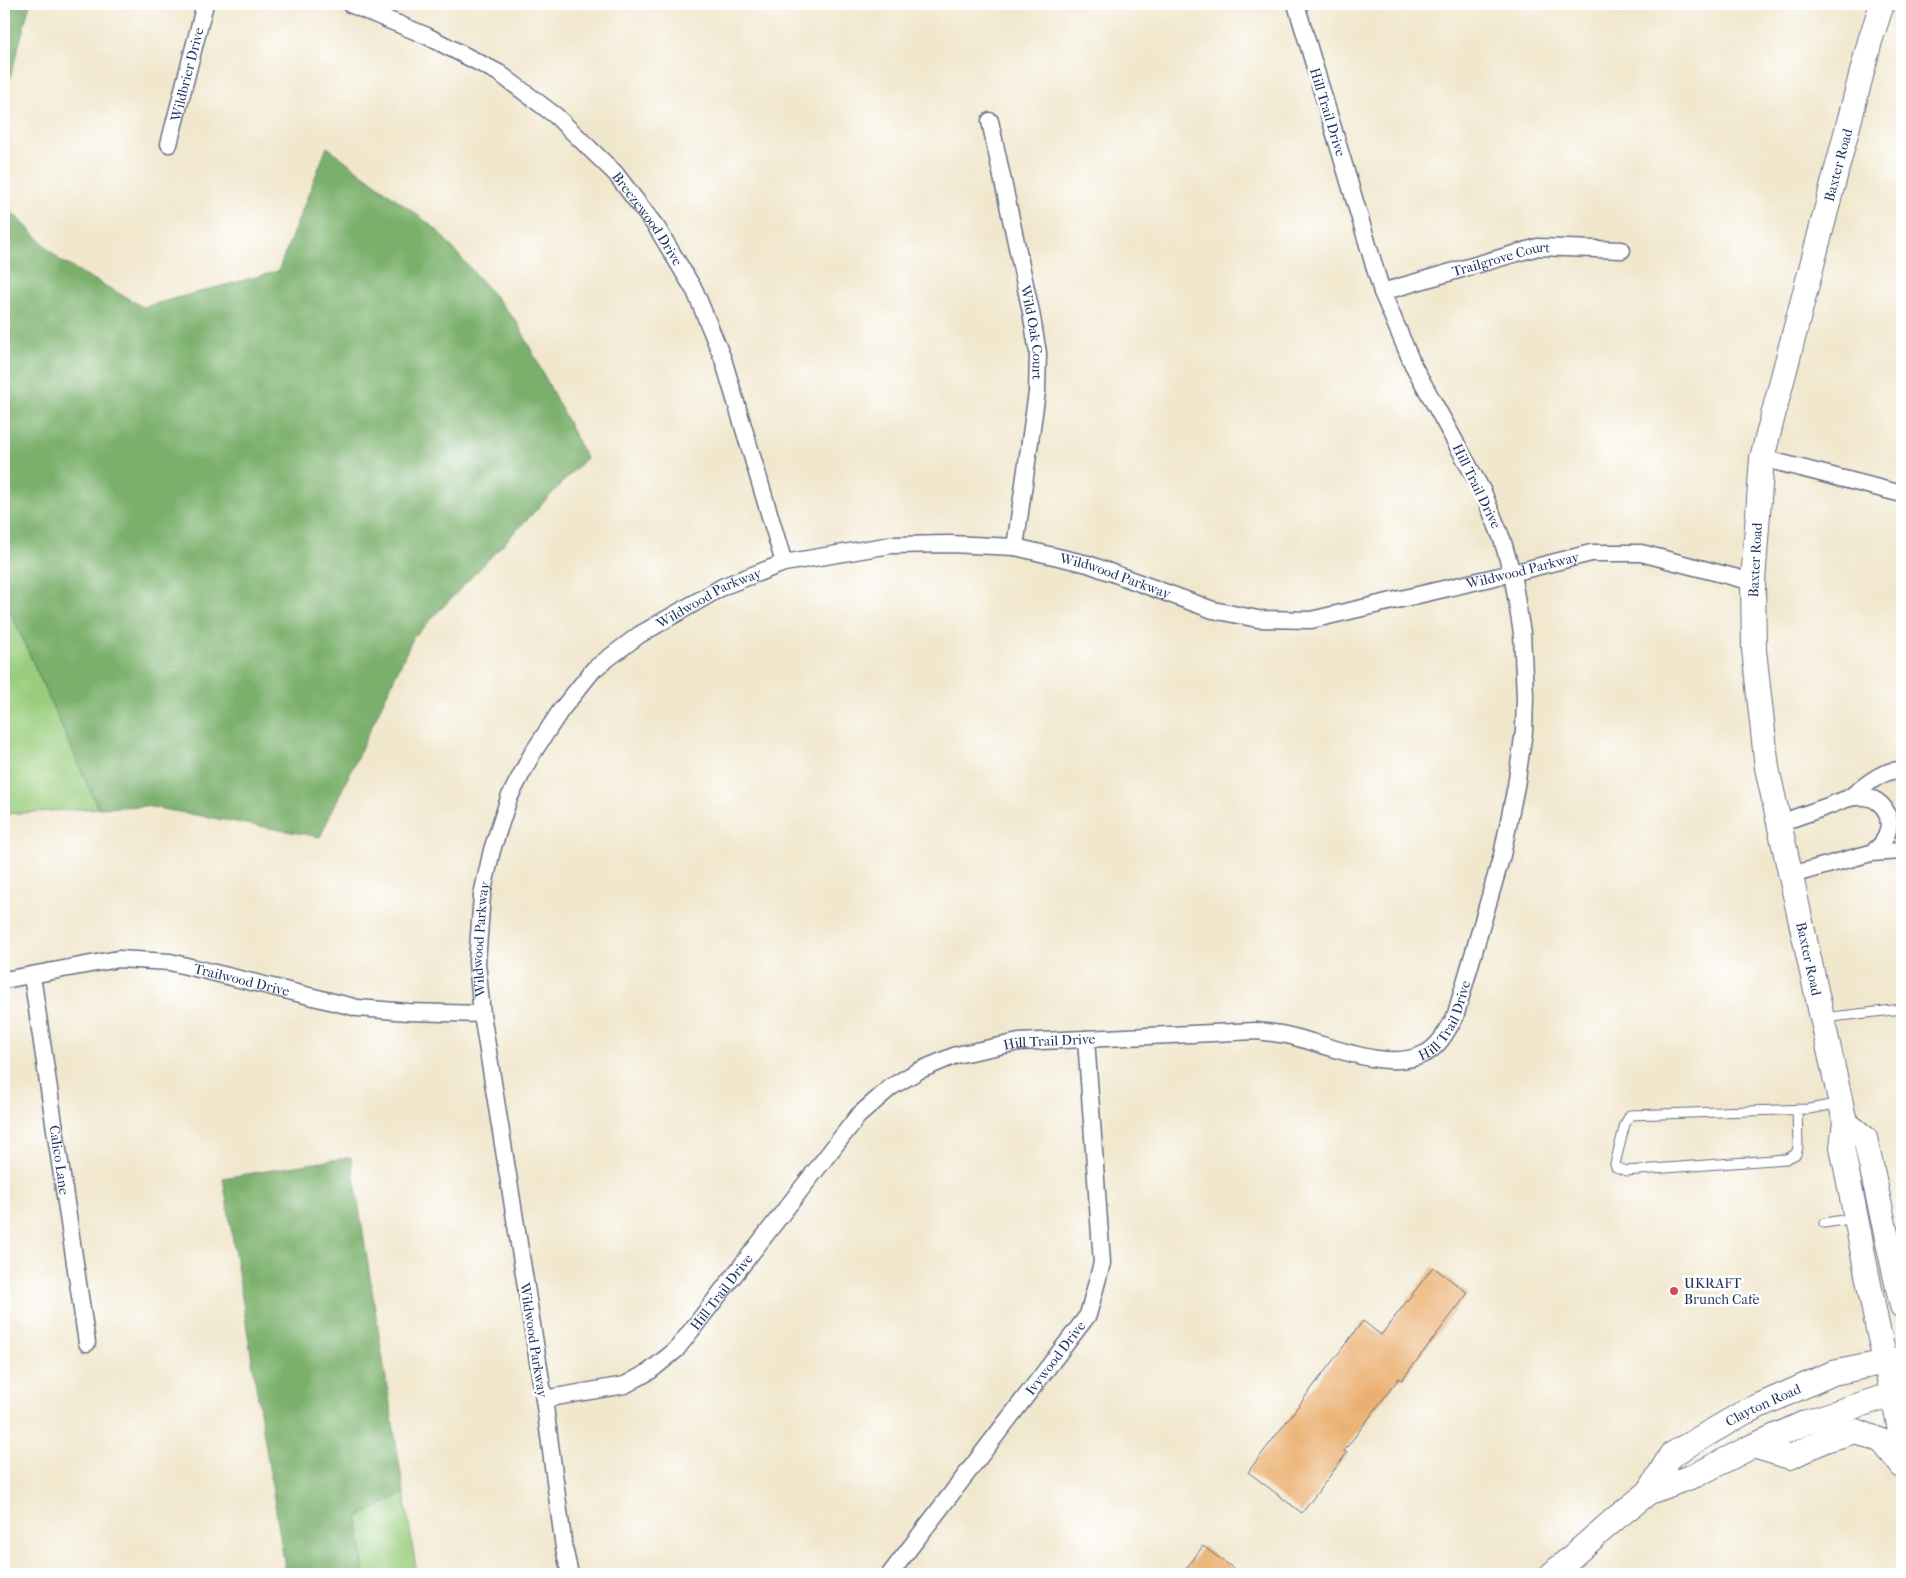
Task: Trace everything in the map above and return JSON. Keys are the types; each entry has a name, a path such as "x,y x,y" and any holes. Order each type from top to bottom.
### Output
{"main road":[{"path":"1867,4 1862,26 1870,42"},
{"name":"Baxter Road","path":"1882,4 1870,42 1762,458 1753,582 1754,650 1767,768 1843,1113 1842,1147 1877,1325 1894,1361 1902,1447"},
{"path":"1843,1113 1865,1138 1901,1297"},
{"name":"Clayton Road","path":"1649,1492 1671,1455 1737,1416 1833,1373 1894,1361"},
{"name":"Clayton Road","path":"1552,1574 1649,1492 1696,1475 1753,1446 1807,1422 1897,1392"},
{"path":"1753,1446 1790,1457 1825,1440 1856,1431 1882,1441 1902,1466"}],"street":[{"name":"Wildbrier Drive","path":"169,144 205,4"},
{"name":"Breezewood Drive","path":"350,4 427,36 499,73 556,116 615,173 652,220 695,291 723,359 784,563"},
{"name":"Hill Trail Drive","path":"544,1399 626,1385 650,1371 676,1350 858,1116 891,1087 918,1071 956,1055 1020,1042 1256,1031 1285,1034 1378,1059 1402,1060 1424,1054 1443,1038 1455,1017 1502,855 1516,786 1524,731 1525,696 1522,633 1512,573 1502,538 1483,492 1413,365 1382,292 1296,4"},
{"name":"Wild Oak Court","path":"990,120 1038,353 1037,392 1015,547"},
{"name":"Trailgrove Court","path":"1382,292 1538,247 1622,250"},
{"path":"1762,458 1902,494"},
{"name":"Wildwood Parkway","path":"570,1574 564,1548 544,1399 482,1014 477,962 482,895 492,850 509,798 532,754 561,710 594,669 639,635 724,586 784,563 891,544 1015,547 1088,564 1213,610 1258,619 1311,620 1591,553 1641,553 1753,582"},
{"path":"1848,799 1890,770 1902,770"},
{"path":"1780,823 1848,799 1865,797 1875,800 1883,806 1888,815 1889,830 1886,840 1871,853"},
{"path":"1792,875 1871,853 1902,851"},
{"name":"Trailwood Drive","path":"4,980 118,959 170,962 358,1008 408,1012 482,1014"},
{"name":"Calico Lane","path":"32,976 87,1343"},
{"name":"Ivywood Drive","path":"890,1574 1088,1315 1102,1263 1086,1039"}],"lane":[{"path":"1822,1018 1902,1009"},
{"path":"1797,1110 1798,1147 1796,1154 1786,1159 1626,1171 1616,1167 1615,1164 1625,1124 1630,1115 1809,1109 1843,1113"},
{"path":"1824,1223 1856,1218"}],"green space":[{"path":"4,4 30,4 8,86 9,209 61,261 143,307 278,271 327,147 436,229 517,322 586,458 413,638 320,837 145,806 98,808 4,597"},
{"path":"4,597 98,808 4,814"},
{"path":"351,1157 404,1493 358,1517 364,1574 286,1574 223,1178"},
{"path":"404,1493 417,1574 364,1574 358,1517"}],"building":[{"path":"1433,1267 1468,1293 1402,1380 1399,1378 1344,1451 1347,1453 1302,1513 1248,1472 1363,1321 1381,1335"},
{"path":"1203,1546 1241,1574 1182,1574"}],"place":[{"name":"UKRAFT Brunch Cafe","path":"1674,1291"}]}
